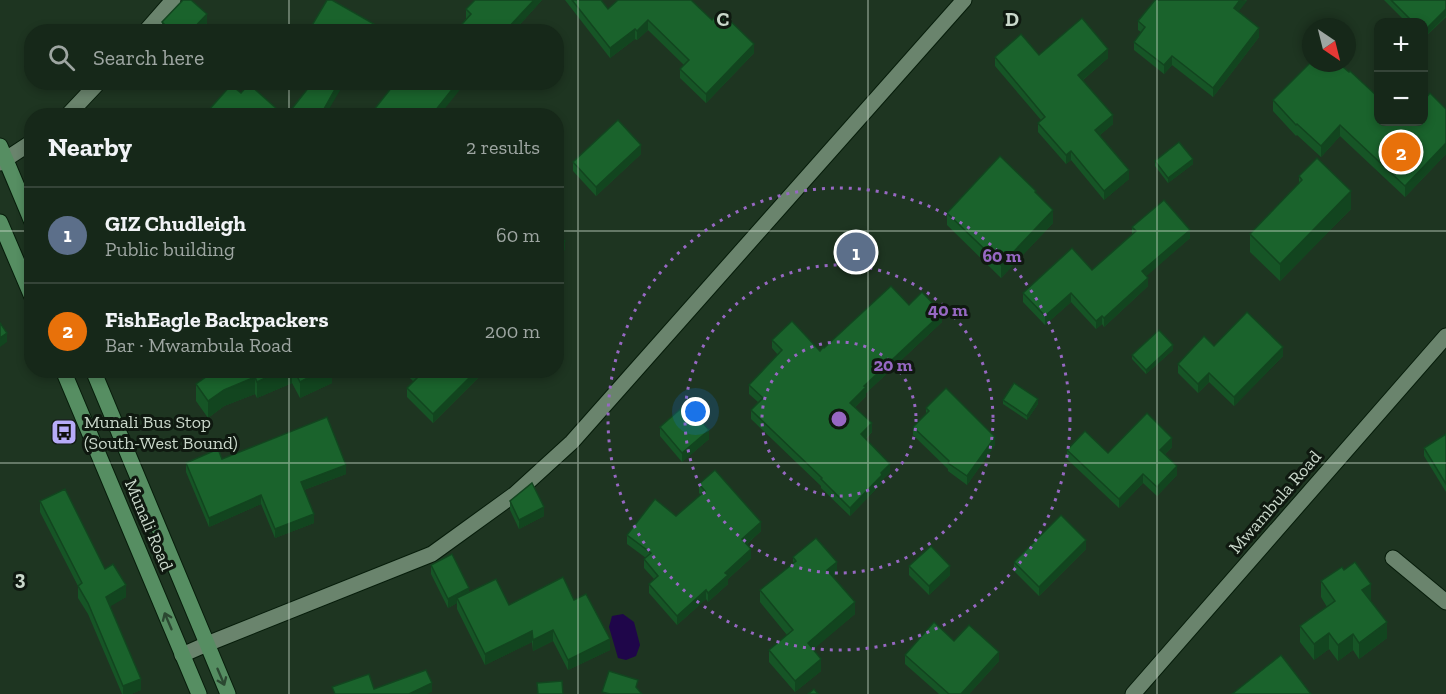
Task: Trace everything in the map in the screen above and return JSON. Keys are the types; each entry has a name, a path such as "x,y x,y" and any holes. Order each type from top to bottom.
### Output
{"main road":[{"path":"2,156 24,204"},
{"path":"0,222 24,278"},
{"name":"Munali Road","path":"66,378 199,694"},
{"name":"Munali Road","path":"96,378 228,694"}],"street":[{"path":"152,24 173,0"},
{"path":"182,655 432,554 515,494 572,442 964,0"},
{"path":"75,108 91,90"},
{"path":"2,156 24,146"},
{"name":"Mwambula Road","path":"1132,694 1446,336"},
{"path":"1393,558 1446,602"}],"shaded area":[{"path":"623,614 634,622 640,645 636,656 626,660 618,658 609,627 612,616"}],"building":[{"path":"183,0 191,0 207,14 198,24 164,24 162,22"},
{"path":"327,0 332,0 374,24 313,24"},
{"path":"475,0 534,0 512,24 462,24 471,14 466,9"},
{"path":"572,0 601,0 608,9 618,0 691,0 712,20 720,11 754,44 706,94 680,69 689,60 648,20 637,31 635,29 610,48"},
{"path":"1155,0 1240,0 1234,8 1259,28 1213,88 1172,56 1164,65 1134,42 1145,27 1138,21"},
{"path":"1391,0 1446,0 1446,9 1428,27 1428,18 1409,18"},
{"path":"1082,18 1108,49 1078,75 1113,115 1095,130 1129,170 1104,191 1071,151 1066,155 1038,123 1045,117 995,57 1021,34 1039,55"},
{"path":"1302,71 1351,72 1374,93 1374,126 1428,126 1428,95 1430,93 1446,109 1446,143 1405,186 1340,125 1321,146 1296,125 1273,100"},
{"path":"227,90 237,90 241,93 244,90 256,90 276,108 211,108"},
{"path":"307,90 335,90 324,108 293,108"},
{"path":"390,90 452,90 437,108 375,108"},
{"path":"618,120 641,145 596,187 573,162"},
{"path":"1179,142 1193,159 1168,178 1155,161"},
{"path":"1000,156 1053,210 1001,265 947,213"},
{"path":"1317,158 1351,191 1280,264 1250,234 1302,180 1299,176"},
{"path":"1164,200 1190,230 1142,271 1148,278 1104,318 1102,316 1096,321 1071,293 1045,316 1023,293 1072,248 1092,270 1136,231 1132,227"},
{"path":"891,286 909,305 922,292 942,313 864,386 866,387 850,403 872,423 861,434 890,464 850,508 751,410 763,398 749,385 782,350 772,340 792,321 820,351"},
{"path":"1247,312 1283,347 1234,397 1209,373 1198,384 1178,364 1204,336 1214,346"},
{"path":"0,323 7,333 0,338"},
{"path":"1159,330 1173,345 1146,370 1132,355"},
{"path":"204,378 253,378 224,390 208,401 196,384"},
{"path":"417,378 469,378 433,414 407,388"},
{"path":"1014,383 1038,399 1027,416 1003,400"},
{"path":"946,388 995,437 967,476 948,463 949,461 913,427 929,411 926,408"},
{"path":"686,404 709,430 682,453 660,427"},
{"path":"1147,413 1172,438 1160,450 1177,466 1157,487 1143,474 1119,499 1067,450 1085,431 1108,453"},
{"path":"327,417 346,465 301,482 314,514 275,529 261,495 209,518 186,463 218,449 222,459"},
{"path":"1446,434 1446,484 1424,448"},
{"path":"715,470 761,522 742,539 751,549 725,573 728,575 708,593 706,590 677,616 649,584 658,576 644,559 651,553 627,535 655,499 676,516 705,491 699,484"},
{"path":"532,483 544,507 519,520 510,501"},
{"path":"65,489 105,569 113,564 126,585 106,597 141,679 123,686 88,603 78,586 82,583 40,501"},
{"path":"1061,515 1086,540 1039,587 1014,562"},
{"path":"816,538 837,562 827,570 855,602 808,643 821,659 795,681 769,650 793,630 760,590 796,561 793,557"},
{"path":"931,546 950,566 929,586 909,566"},
{"path":"452,554 469,588 448,599 431,565"},
{"path":"1355,562 1371,584 1362,590 1387,622 1359,643 1353,634 1338,645 1329,633 1314,644 1300,626 1335,601 1321,581 1342,567 1344,570"},
{"path":"563,577 574,600 586,594 610,639 568,660 553,630 533,640 532,631 485,654 457,598 496,579 509,605"},
{"path":"934,622 954,641 969,625 999,652 961,694 949,694 905,655"},
{"path":"1281,655 1311,694 1232,694"},
{"path":"426,670 432,683 409,694 335,694 332,687 369,674 374,689"},
{"path":"609,671 638,680 636,687 642,694 602,692"},
{"path":"562,681 563,694 538,694 537,683"},
{"path":"814,689 818,694 808,694"}],"place":[{"name":"FishEagle Backpackers","path":"1401,152"},
{"name":"GIZ Chudleigh","path":"856,252"},
{"name":"Munali Bus Stop (South-West Bound)","path":"64,432"}]}
